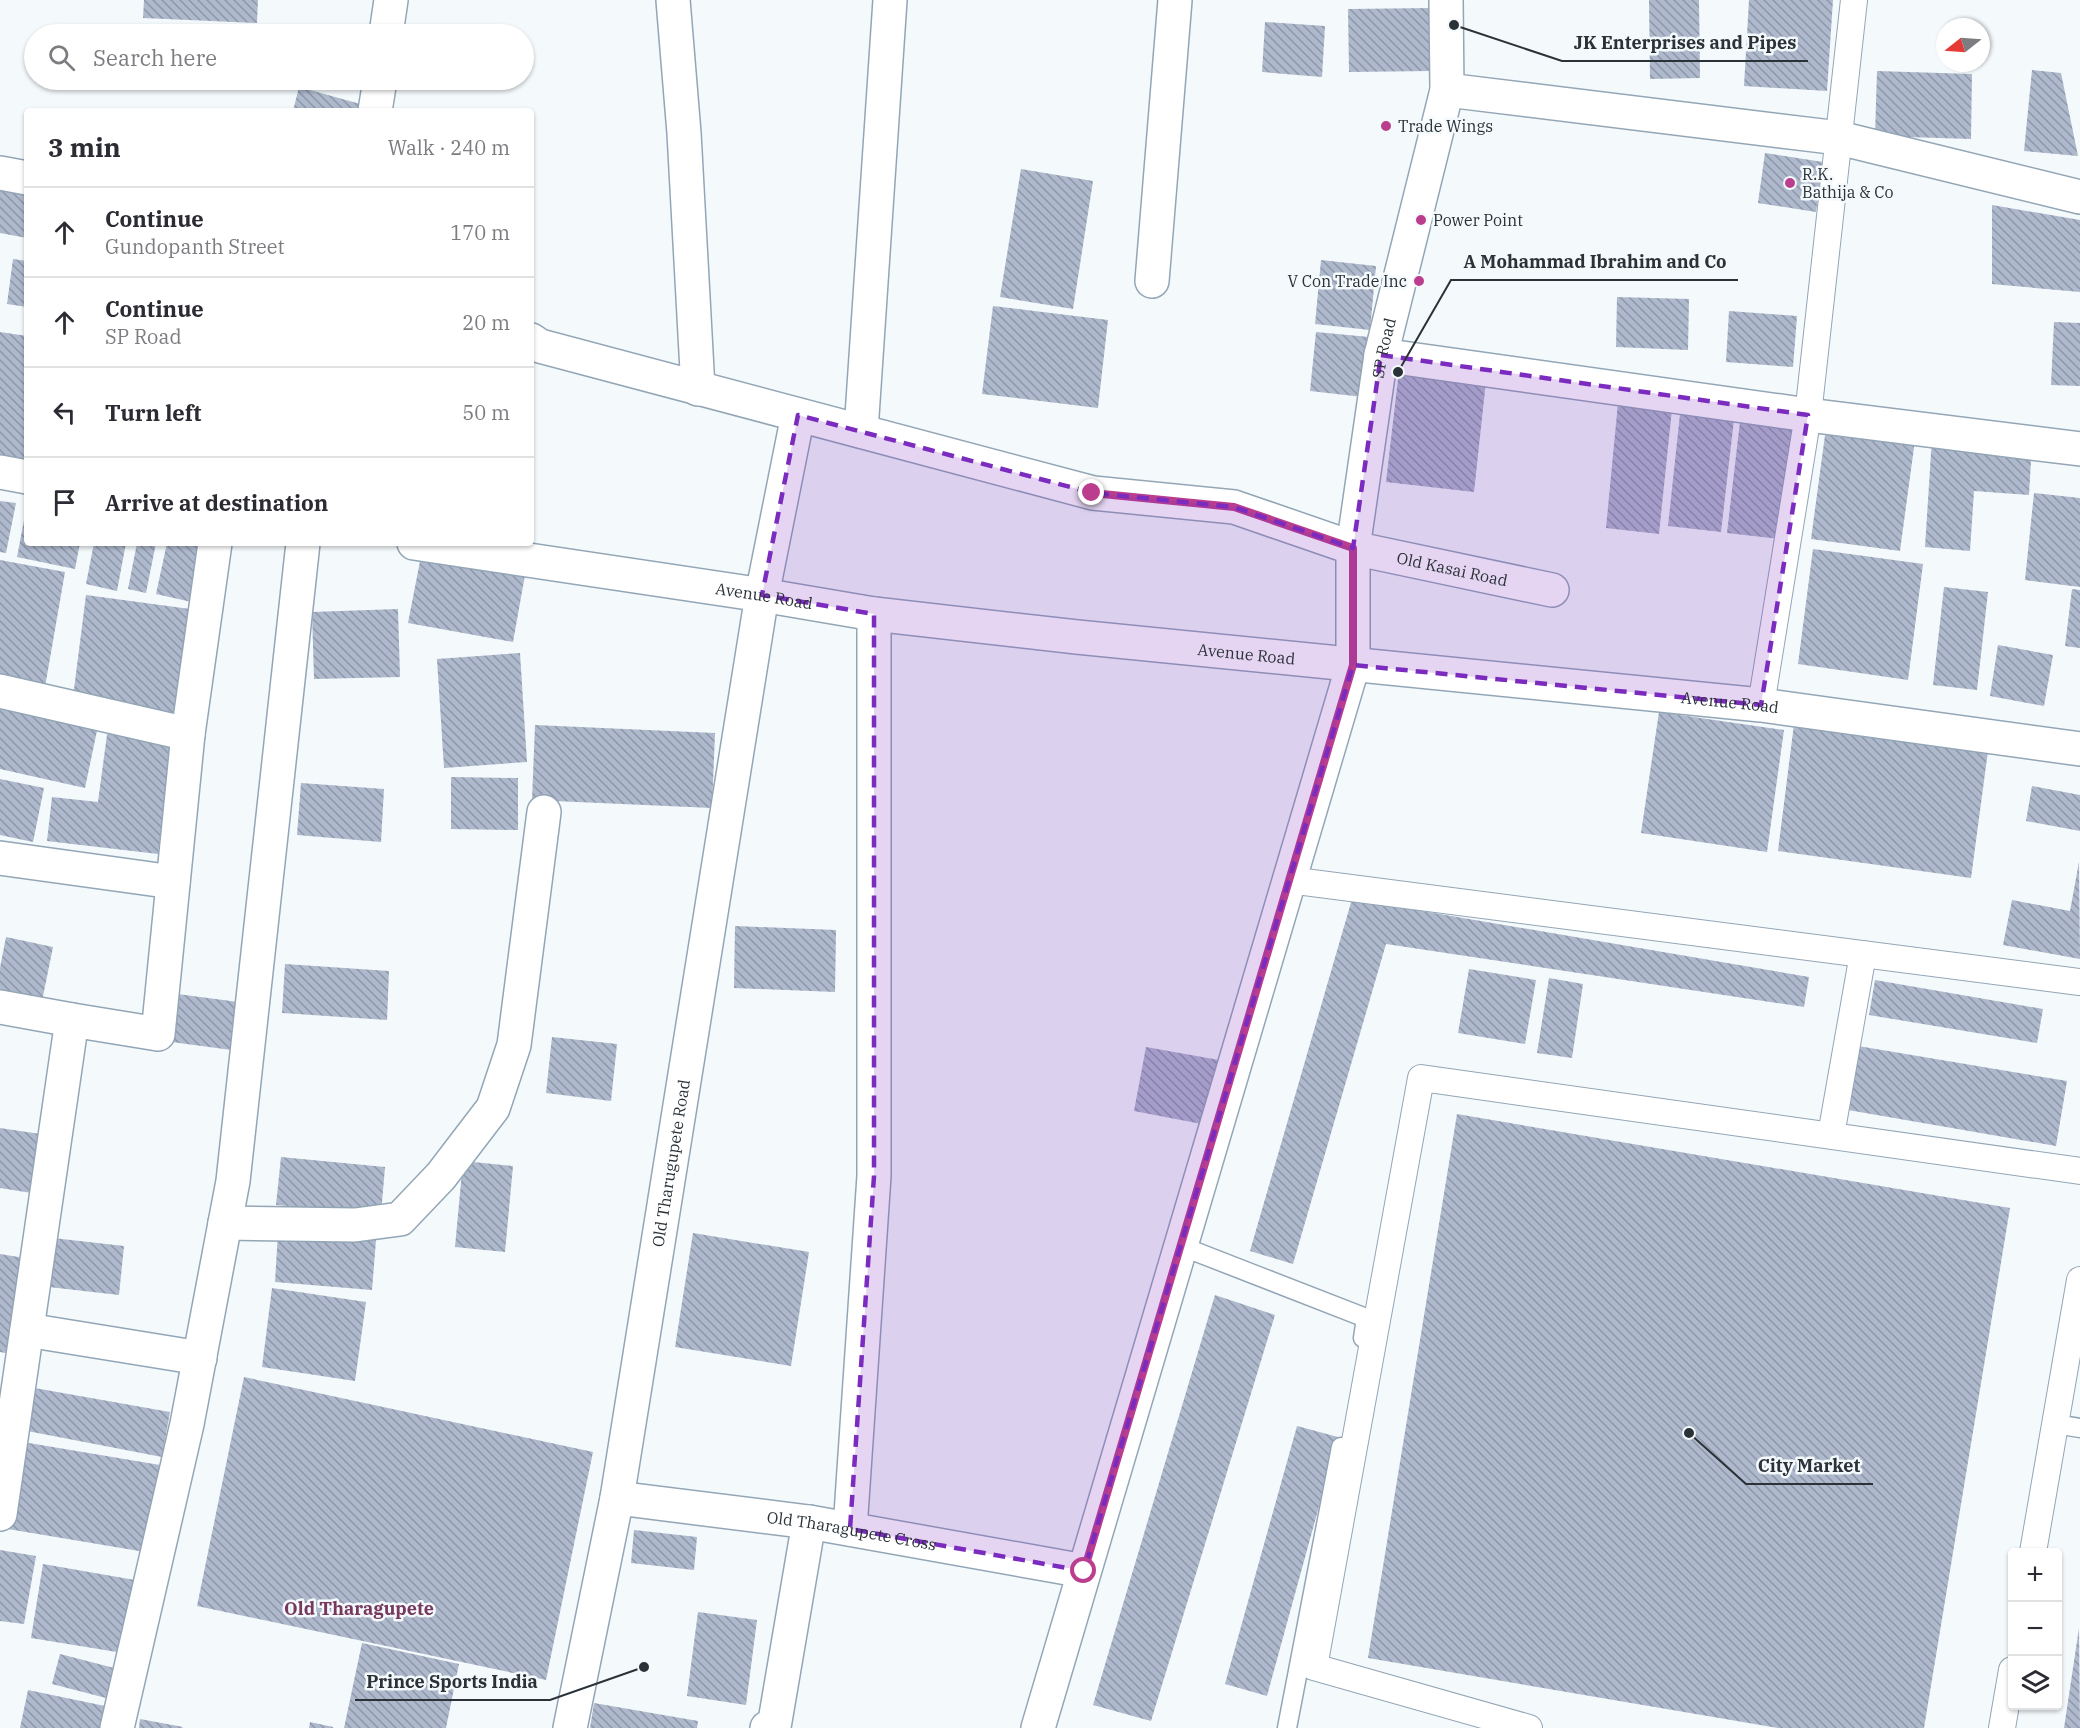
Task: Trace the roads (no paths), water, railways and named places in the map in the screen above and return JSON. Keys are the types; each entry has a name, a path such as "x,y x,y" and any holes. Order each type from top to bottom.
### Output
{"street":[{"path":"387,24 391,0"},
{"path":"673,0 684,133 698,388"},
{"path":"861,431 890,0"},
{"path":"1152,281 1175,0"},
{"name":"SP Road","path":"1040,1728 1084,1571 1353,665 1353,548 1381,355 1446,90 1446,0"},
{"path":"1761,705 1808,415 1854,0"},
{"path":"375,108 378,90"},
{"path":"1446,90 1839,138 2080,197"},
{"path":"0,173 24,177"},
{"name":"Old Kasai Road","path":"534,342 540,346 1092,493 1234,507 1353,548 1552,590"},
{"path":"1381,355 1808,415 2080,449"},
{"name":"Old Tharugupete Road","path":"570,1728 617,1498 762,595 798,415"},
{"path":"0,472 24,476"},
{"path":"0,1007 158,1034 188,734 215,546"},
{"path":"117,1728 187,1424 233,1181 303,546"},
{"name":"Avenue Road","path":"434,546 874,614 1077,637 1761,705 2080,749"},
{"path":"850,1529 874,1176 874,614"},
{"path":"0,691 188,734"},
{"path":"225,1223 355,1225 400,1219 441,1176 493,1108 514,1045 544,812"},
{"path":"0,858 173,882"},
{"path":"1289,880 2080,982"},
{"path":"1831,1136 1863,954"},
{"path":"0,1514 72,1020"},
{"path":"1529,1728 1314,1667 1421,1078 2080,1171"},
{"path":"2034,1548 2080,1280"},
{"path":"27,1330 200,1358"},
{"name":"Old Tharagupete Cross","path":"617,1498 809,1522 1084,1571"},
{"path":"767,1728 774,1727 809,1522"},
{"path":"2002,1728 2008,1696"}],"lane":[{"path":"1181,1246 1366,1318 1287,1728"},
{"path":"2055,1424 2080,1428"}],"place":[{"name":"JK Enterprises and Pipes","path":"1454,25"},
{"name":"Trade Wings","path":"1386,126"},
{"name":"R.K. Bathija & Co","path":"1790,183"},
{"name":"Power Point","path":"1421,220"},
{"name":"V Con Trade Inc","path":"1419,281"},
{"name":"A Mohammad Ibrahim and Co","path":"1398,372"},
{"name":"City Market","path":"1689,1433"},
{"name":"Prince Sports India","path":"644,1667"}],"district":[{"name":"Old Tharagupete","path":"359,1609"}]}
